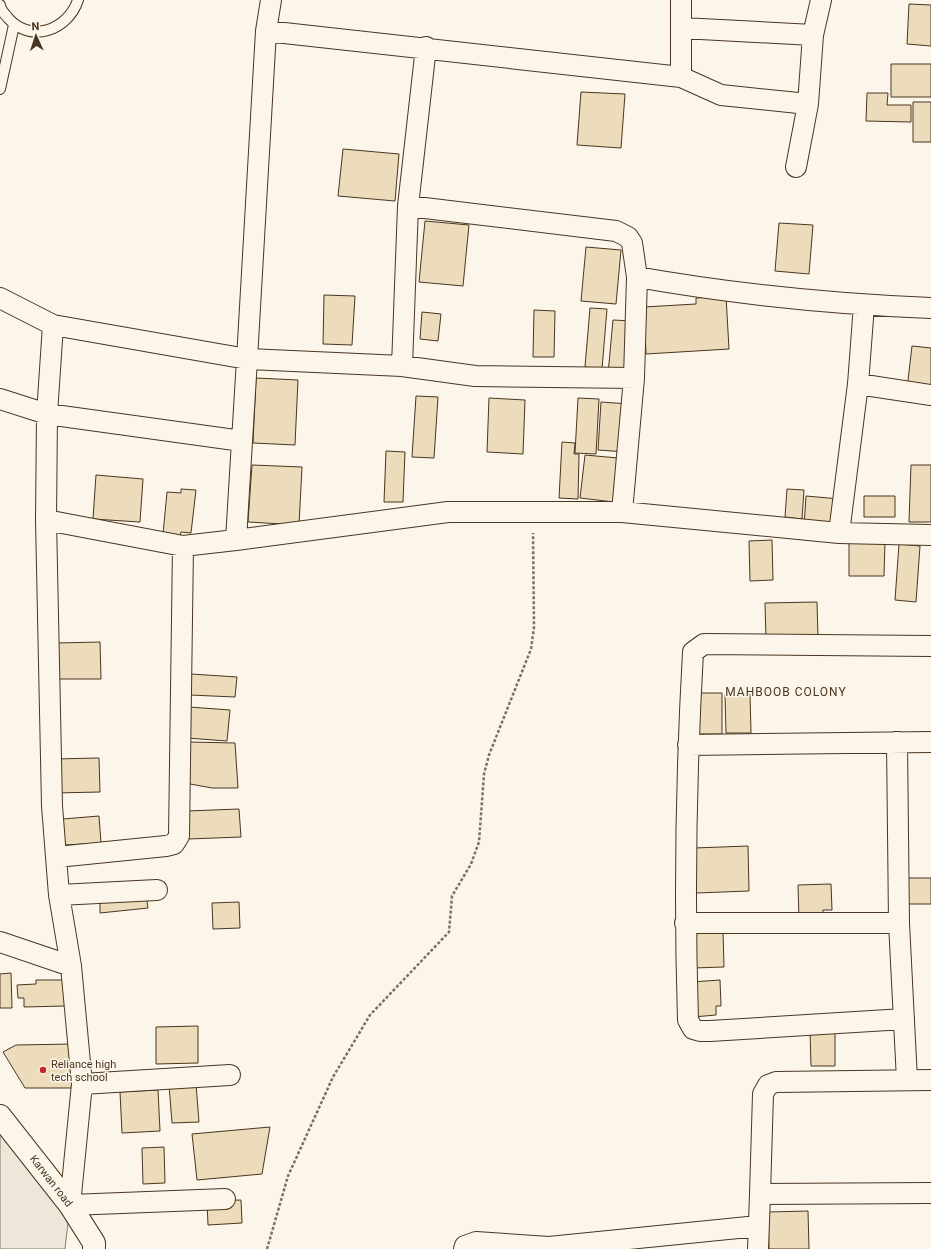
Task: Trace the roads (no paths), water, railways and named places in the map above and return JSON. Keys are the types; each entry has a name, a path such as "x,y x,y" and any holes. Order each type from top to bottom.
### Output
{"street":[{"path":"236,540 266,31 271,0"},
{"path":"681,0 681,76"},
{"path":"796,167 808,104 813,35 821,0"},
{"path":"682,28 813,35"},
{"path":"266,31 426,47 681,76 721,95 808,104"},
{"path":"402,366 408,206 426,47"},
{"path":"408,206 616,231 628,237 632,243 637,277 634,378 622,512"},
{"path":"637,277 678,285 864,305 931,308"},
{"path":"0,298 53,325 247,359 402,366 475,376 634,378"},
{"path":"839,533 858,384 864,305"},
{"path":"53,325 47,414 46,520 52,806 59,895 71,966 82,1084 70,1205 225,1199"},
{"path":"858,384 931,395"},
{"path":"0,399 47,414 242,441"},
{"path":"46,520 183,546 448,512 622,512 839,533 931,535"},
{"path":"57,857 166,846 174,844 179,836 183,546"},
{"path":"904,1019 710,1031 693,1029 688,1020 685,923 688,745 693,652 704,644 931,646"},
{"path":"897,742 898,923 907,1080"},
{"path":"688,745 931,742"},
{"path":"59,895 157,890"},
{"path":"685,923 898,923"},
{"path":"0,942 71,966"},
{"path":"82,1084 230,1075"},
{"path":"758,1249 763,1094 768,1085 776,1082 931,1080"},
{"name":"Karwan road","path":"0,1116 70,1205 94,1243 94,1249"},
{"path":"760,1194 931,1193"},
{"path":"464,1249 465,1246 476,1242 549,1248 654,1243 758,1226"}],"lane":[{"path":"0,5 1,10 14,25 33,32 52,30 69,18 78,0"},
{"path":"0,89 14,25"}],"place":[{"name":"Reliance high tech school","path":"43,1070"}],"district":[{"name":"MAHBOOB COLONY","path":"786,692"}]}
